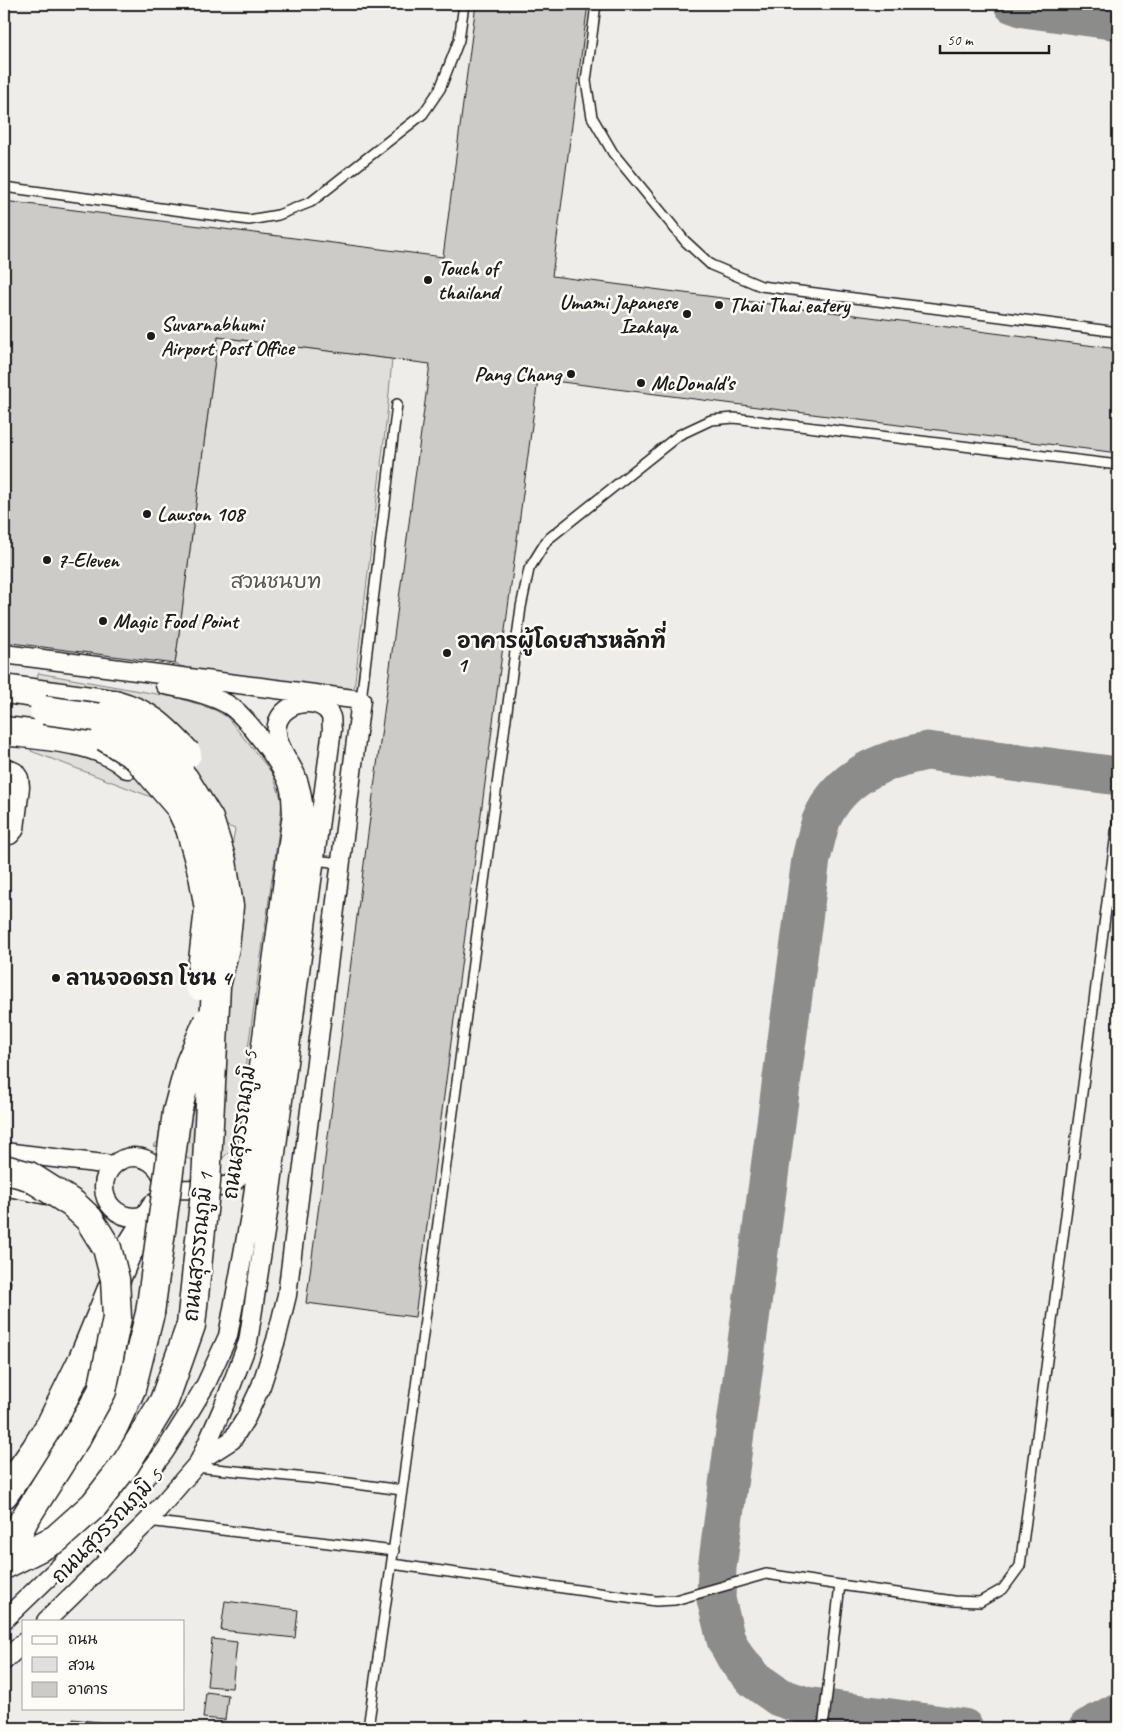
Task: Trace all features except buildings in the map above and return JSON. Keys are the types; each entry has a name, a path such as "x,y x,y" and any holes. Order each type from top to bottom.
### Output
{"highway":[{"name":"ถนนสุวรรณภูมิ 1","path":"4,689 114,704 134,710 158,724 201,771 224,825 234,874 237,898 237,924 222,989 190,1063"},
{"name":"ถนนสุวรรณภูมิ 1","path":"4,705 95,717 124,727 160,750 186,780 209,819 222,861 229,906 225,947 216,986"},
{"name":"ถนนสุวรรณภูมิ 1","path":"4,719 83,729 102,735 137,757 180,807 190,828 203,875 209,909 190,1063 177,1112 150,1313 131,1389 102,1452 4,1564"},
{"name":"ถนนสุวรรณภูมิ 1","path":"4,731 83,741 120,757 173,805 198,840 208,869 215,908 216,986 206,1182 191,1324 164,1401 126,1465 94,1504 56,1539 4,1564"},
{"path":"4,1169 29,1176 73,1204 89,1219 107,1248 116,1279 117,1318 102,1391 77,1436 24,1520 4,1564"},
{"path":"10,1485 35,1450 56,1415 83,1358 126,1255 160,1199"}],"street":[{"path":"4,654 92,665"},
{"name":"ถนนสุวรรณภูมิ 5","path":"47,1620 148,1521 197,1464 232,1440 246,1418 261,1386 282,1318 287,1295 361,700 92,665"},
{"name":"ถนนสุวรรณภูมิ 5","path":"4,1186 112,1209 129,1217 139,1217 148,1214 160,1199 222,1188 235,1181 245,1164 292,813 290,787 282,769 273,756 239,714 229,705 195,692 92,665"},
{"name":"ถนนสุวรรณภูมิ 5","path":"197,1464 221,1412 248,1342 269,1206 332,729 331,717 327,711 310,703 296,692"},
{"name":"ถนนสุวรรณภูมิ 5","path":"4,1620 125,1504 165,1451 187,1416 206,1384 228,1336 251,1210 304,812 302,795 296,776 276,733 277,723 281,714 288,707 310,703 330,696"},
{"path":"4,767 15,772 19,778 20,786 15,829 10,835 7,828 11,788 4,781"},
{"path":"4,1152 37,1163 112,1166"},
{"path":"112,1209 106,1201 104,1182 106,1173 121,1159 131,1157 146,1160 159,1169 163,1179 160,1199"},
{"path":"4,1661 22,1644"}],"lane":[{"path":"4,187 249,220 278,215 311,202 423,114 440,88 459,40 464,4"},
{"path":"596,4 586,80 592,117 614,153 685,241 711,265 761,286 1118,332"},
{"path":"361,700 397,404"},
{"path":"368,1728 394,1551 521,607 529,569 547,540 678,435 712,420 734,418 1118,465"},
{"path":"392,1564 656,1601 675,1600 766,1574 954,1601 980,1602 1003,1589 1020,1566 1118,818"},
{"path":"314,860 341,863"},
{"path":"27,1191 36,1182 37,1163"},
{"path":"197,1464 402,1490"},
{"path":"148,1521 394,1551"},
{"path":"823,1728 840,1585"}],"shaded area":[{"path":"4,4 1118,4 1118,1728 4,1728"}],"green space":[{"name":"สวนชนบท","path":"218,337 392,359 354,689 192,670 175,664"},
{"path":"38,673 179,698 215,710 227,717 272,773 282,801 280,822 234,1147 223,1158 192,1160 153,1146 185,1118 235,829 31,751"}],"taxiway":[{"path":"1013,4 1024,8 1118,21"},
{"path":"964,1728 806,1706 779,1697 755,1680 737,1660 726,1640 716,1599 717,1568 811,859 821,821 829,805 839,792 864,772 894,759 927,751 1118,776"},
{"path":"1088,1728 1118,1712"}],"place":[{"name":"Touch of thailand","path":"428,280"},
{"name":"Thai Thai eatery","path":"719,305"},
{"name":"Umami Japanese Izakaya","path":"687,314"},
{"name":"Suvarnabhumi Airport Post Office","path":"151,336"},
{"name":"Pang Chang","path":"571,374"},
{"name":"McDonald's","path":"641,383"},
{"name":"Lawson 108","path":"147,514"},
{"name":"7-Eleven","path":"47,560"},
{"name":"Magic Food Point","path":"103,621"},
{"name":"อาคารผู้โดยสารหลักที่ 1","path":"447,653"},
{"name":"ลานจอดรถ โซน 4","path":"56,978"}]}
